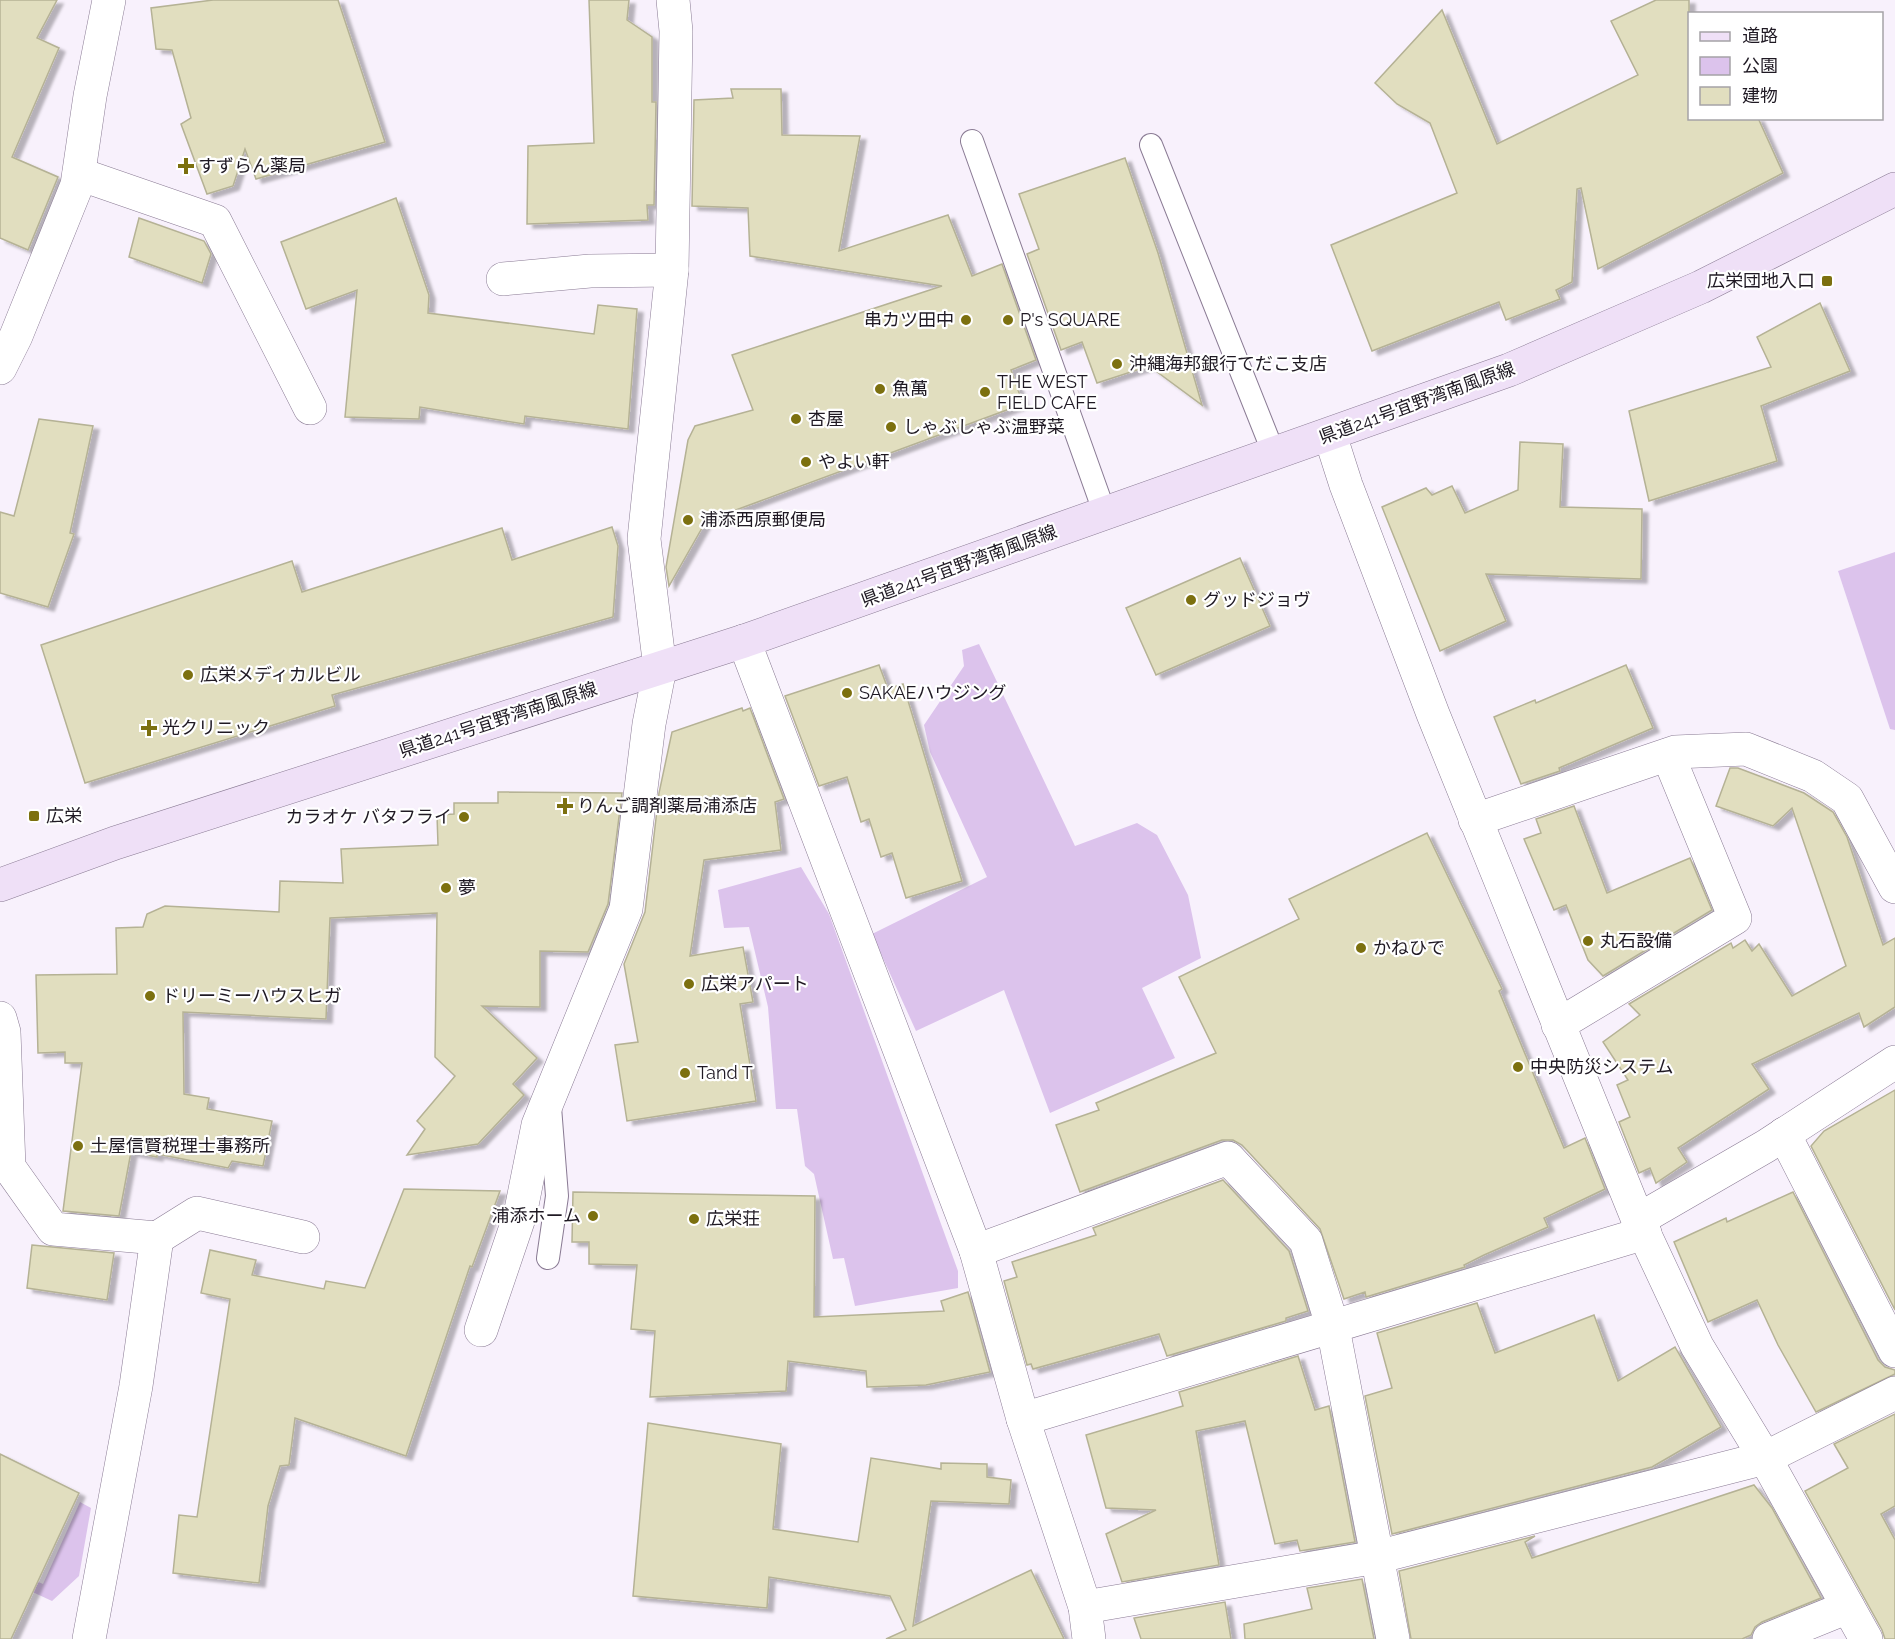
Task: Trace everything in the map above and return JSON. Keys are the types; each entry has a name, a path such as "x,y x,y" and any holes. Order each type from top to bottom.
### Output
{"main road":[{"name":"県道241号宜野湾南風原線","path":"0,885 115,843 744,641 1509,370 1701,287 1895,189"}],"street":[{"path":"0,368 50,254 79,174 90,96 109,0"},
{"path":"481,1330 520,1215 538,1125 626,909 650,724 660,668 644,538 672,270 676,31 673,0"},
{"path":"79,174 214,221 310,408"},
{"path":"503,279 590,271 672,270"},
{"path":"1330,435 1354,507 1475,820 1641,1227 1697,1346 1765,1458 1866,1639"},
{"path":"744,641 976,1251 1023,1419 1085,1607 1089,1639"},
{"path":"1475,820 1675,752 1746,749 1813,776 1847,799 1895,887"},
{"path":"1558,1024 1735,918 1668,754"},
{"path":"0,1018 4,1032 9,1167 53,1229 157,1238 197,1213 303,1237"},
{"path":"1023,1419 1333,1328 1641,1227 1895,1062"},
{"path":"1784,1134 1895,1351"},
{"path":"976,1251 1228,1158 1306,1242 1333,1328 1393,1639"},
{"path":"89,1639 136,1386 157,1238"},
{"path":"1085,1607 1377,1557 1765,1458 1895,1393"},
{"path":"1769,1639 1848,1607"}],"lane":[{"path":"972,141 1105,514"},
{"path":"1151,146 1274,453"},
{"path":"548,1258 556,1196 549,1097"}],"green space":[{"path":"1895,552 1895,730 1890,729 1838,571"},
{"path":"979,644 1075,846 1137,823 1157,835 1188,895 1201,958 1142,988 1175,1058 1050,1113 1004,990 916,1031 872,934 987,877 930,752 924,725 964,666 962,650"},
{"path":"801,867 829,914 958,1271 958,1288 855,1306 844,1258 833,1259 814,1174 805,1166 797,1109 776,1109 768,1007 749,927 724,928 718,890"},
{"path":"80,1502 91,1508 79,1576 52,1601 0,1577 0,1565 43,1584"}],"building":[{"path":"0,0 57,0 37,38 59,48 12,157 58,177 28,250 0,238"},
{"path":"213,0 338,0 385,142 256,179 245,149 233,186 207,194 181,124 191,118 172,50 156,49 151,8"},
{"path":"589,0 629,0 627,20 652,37 652,102 656,102 654,205 647,205 648,220 527,224 528,146 594,143"},
{"path":"1656,0 1689,0 1688,120 1759,120 1783,173 1598,269 1581,188 1577,189 1572,282 1556,290 1560,299 1506,320 1499,302 1372,351 1331,245 1457,193 1430,123 1397,104 1375,83 1442,10 1497,144 1638,75 1611,21"},
{"path":"731,89 781,89 782,135 860,136 839,251 948,215 972,276 1002,264 1036,360 1011,370 1023,404 706,521 669,586 666,567 688,440 695,426 753,410 732,355 942,286 750,256 748,208 692,206 694,100 733,98"},
{"path":"1125,158 1158,253 1202,405 1149,366 1097,383 1082,342 1061,350 1027,254 1039,249 1019,194"},
{"path":"396,198 429,295 428,313 594,334 598,305 637,309 628,429 525,416 524,424 420,407 419,419 345,417 357,290 306,309 281,242"},
{"path":"139,218 204,241 211,254 202,283 129,257"},
{"path":"1820,303 1850,371 1761,406 1777,461 1649,501 1629,411 1771,367 1757,337"},
{"path":"39,419 93,426 70,533 74,534 48,607 0,593 0,512 14,516"},
{"path":"1520,442 1563,444 1560,507 1642,509 1641,579 1486,574 1506,621 1440,651 1382,507 1426,488 1432,495 1452,486 1465,513 1518,490"},
{"path":"612,527 618,546 613,617 332,695 335,706 85,783 41,645 292,561 302,592 502,528 512,560"},
{"path":"1240,558 1270,626 1156,675 1126,608"},
{"path":"879,665 888,689 903,684 962,881 906,898 892,853 881,857 869,819 861,822 847,777 819,786 785,696"},
{"path":"1626,665 1653,728 1559,768 1560,771 1521,784 1494,717 1535,700 1536,703"},
{"path":"742,708 743,711 750,708 784,799 775,802 781,850 704,860 690,956 743,947 753,1002 740,1004 756,1101 627,1121 615,1045 638,1042 624,964 645,912 659,793 672,732"},
{"path":"1730,768 1738,768 1804,793 1833,812 1847,837 1883,945 1895,938 1895,1007 1864,1027 1859,1013 1752,1064 1769,1089 1678,1148 1687,1162 1656,1183 1650,1168 1639,1173 1619,1122 1630,1117 1617,1085 1628,1080 1603,1042 1640,1015 1629,1004 1731,943 1733,948 1745,940 1752,951 1759,944 1792,996 1846,966 1792,808 1773,826 1716,806"},
{"path":"498,792 622,793 608,904 588,952 540,951 540,1007 482,1006 537,1058 513,1084 524,1095 478,1144 407,1155 425,1129 417,1121 455,1076 435,1057 437,913 330,918 326,1019 183,1012 184,1094 209,1098 207,1109 272,1121 263,1166 232,1161 228,1168 157,1154 157,1157 131,1152 119,1216 63,1211 82,1063 65,1063 65,1052 38,1053 36,975 117,974 116,928 143,927 147,914 165,906 279,912 280,881 343,883 341,849 438,845 437,815 454,814 454,803 498,803"},
{"path":"1574,806 1607,893 1690,858 1712,910 1603,976 1588,960 1566,905 1554,910 1524,839 1541,833 1536,819"},
{"path":"1427,833 1502,989 1499,991 1564,1148 1585,1138 1605,1189 1544,1218 1548,1227 1484,1255 1464,1265 1465,1267 1366,1297 1365,1292 1344,1299 1320,1229 1242,1145 1233,1140 1222,1140 1080,1192 1056,1125 1099,1110 1096,1103 1216,1053 1179,977 1299,919 1289,899"},
{"path":"1895,1090 1895,1310 1811,1146 1824,1131"},
{"path":"1223,1180 1289,1251 1308,1311 1286,1318 1286,1321 1167,1356 1159,1334 1033,1369 1031,1364 1027,1365 1004,1281 1017,1277 1012,1262 1096,1235 1093,1228"},
{"path":"404,1189 500,1191 472,1267 470,1266 406,1456 295,1418 289,1465 280,1466 268,1506 259,1583 173,1573 179,1515 197,1517 230,1299 201,1293 210,1250 256,1260 252,1275 324,1289 326,1281 365,1288"},
{"path":"573,1192 815,1196 814,1317 944,1311 941,1301 968,1292 990,1372 926,1385 867,1387 866,1371 788,1361 786,1391 650,1397 655,1331 631,1329 637,1265 589,1264 589,1242 572,1242"},
{"path":"1793,1192 1878,1360 1885,1367 1895,1370 1895,1374 1816,1412 1778,1345 1757,1300 1708,1322 1674,1242 1726,1218 1727,1222"},
{"path":"32,1245 114,1253 107,1300 27,1288"},
{"path":"1477,1303 1495,1353 1594,1315 1618,1381 1675,1347 1721,1427 1652,1467 1392,1534 1365,1396 1392,1388 1377,1333"},
{"path":"1298,1356 1315,1410 1329,1406 1355,1542 1300,1551 1297,1540 1275,1544 1245,1421 1196,1431 1219,1565 1122,1582 1106,1534 1156,1510 1106,1508 1086,1435 1183,1406 1179,1392"},
{"path":"1895,1414 1895,1506 1881,1514 1895,1540 1895,1639 1885,1639 1805,1491 1848,1468 1834,1444"},
{"path":"648,1423 781,1444 773,1529 858,1542 871,1458 941,1469 941,1463 987,1464 987,1477 1011,1480 1009,1504 931,1501 913,1626 1031,1570 1064,1639 886,1639 906,1630 890,1596 769,1577 767,1608 633,1596"},
{"path":"0,1454 79,1493 11,1639 0,1639"},
{"path":"1754,1485 1772,1508 1821,1598 1762,1622 1755,1627 1751,1635 1742,1639 1411,1639 1399,1571 1535,1536 1525,1542 1532,1558"},
{"path":"1362,1579 1374,1639 1245,1639 1244,1624 1312,1609 1307,1588"},
{"path":"1225,1602 1231,1639 1141,1639 1134,1618"}],"place":[{"name":"すずらん薬局","path":"186,166"},
{"name":"広栄団地入口","path":"1827,281"},
{"name":"串カツ田中","path":"966,320"},
{"name":"P's SQUARE","path":"1008,320"},
{"name":"沖縄海邦銀行てだこ支店","path":"1117,364"},
{"name":"魚萬","path":"880,389"},
{"name":"THE WEST FIELD CAFE","path":"985,392"},
{"name":"杏屋","path":"796,419"},
{"name":"しゃぶしゃぶ温野菜","path":"891,427"},
{"name":"やよい軒","path":"806,462"},
{"name":"浦添西原郵便局","path":"688,520"},
{"name":"グッドジョヴ","path":"1191,600"},
{"name":"広栄メディカルビル","path":"188,675"},
{"name":"SAKAEハウジング","path":"847,693"},
{"name":"光クリニック","path":"149,728"},
{"name":"りんご調剤薬局浦添店","path":"565,806"},
{"name":"広栄","path":"34,816"},
{"name":"カラオケ バタフライ","path":"464,817"},
{"name":"夢","path":"446,888"},
{"name":"丸石設備","path":"1588,941"},
{"name":"かねひで","path":"1361,948"},
{"name":"広栄アパート","path":"689,984"},
{"name":"ドリーミーハウスヒガ","path":"150,996"},
{"name":"中央防災システム","path":"1518,1067"},
{"name":"Tand T","path":"685,1073"},
{"name":"土屋信賢税理士事務所","path":"78,1146"},
{"name":"浦添ホーム","path":"593,1216"},
{"name":"広栄荘","path":"694,1219"}]}
